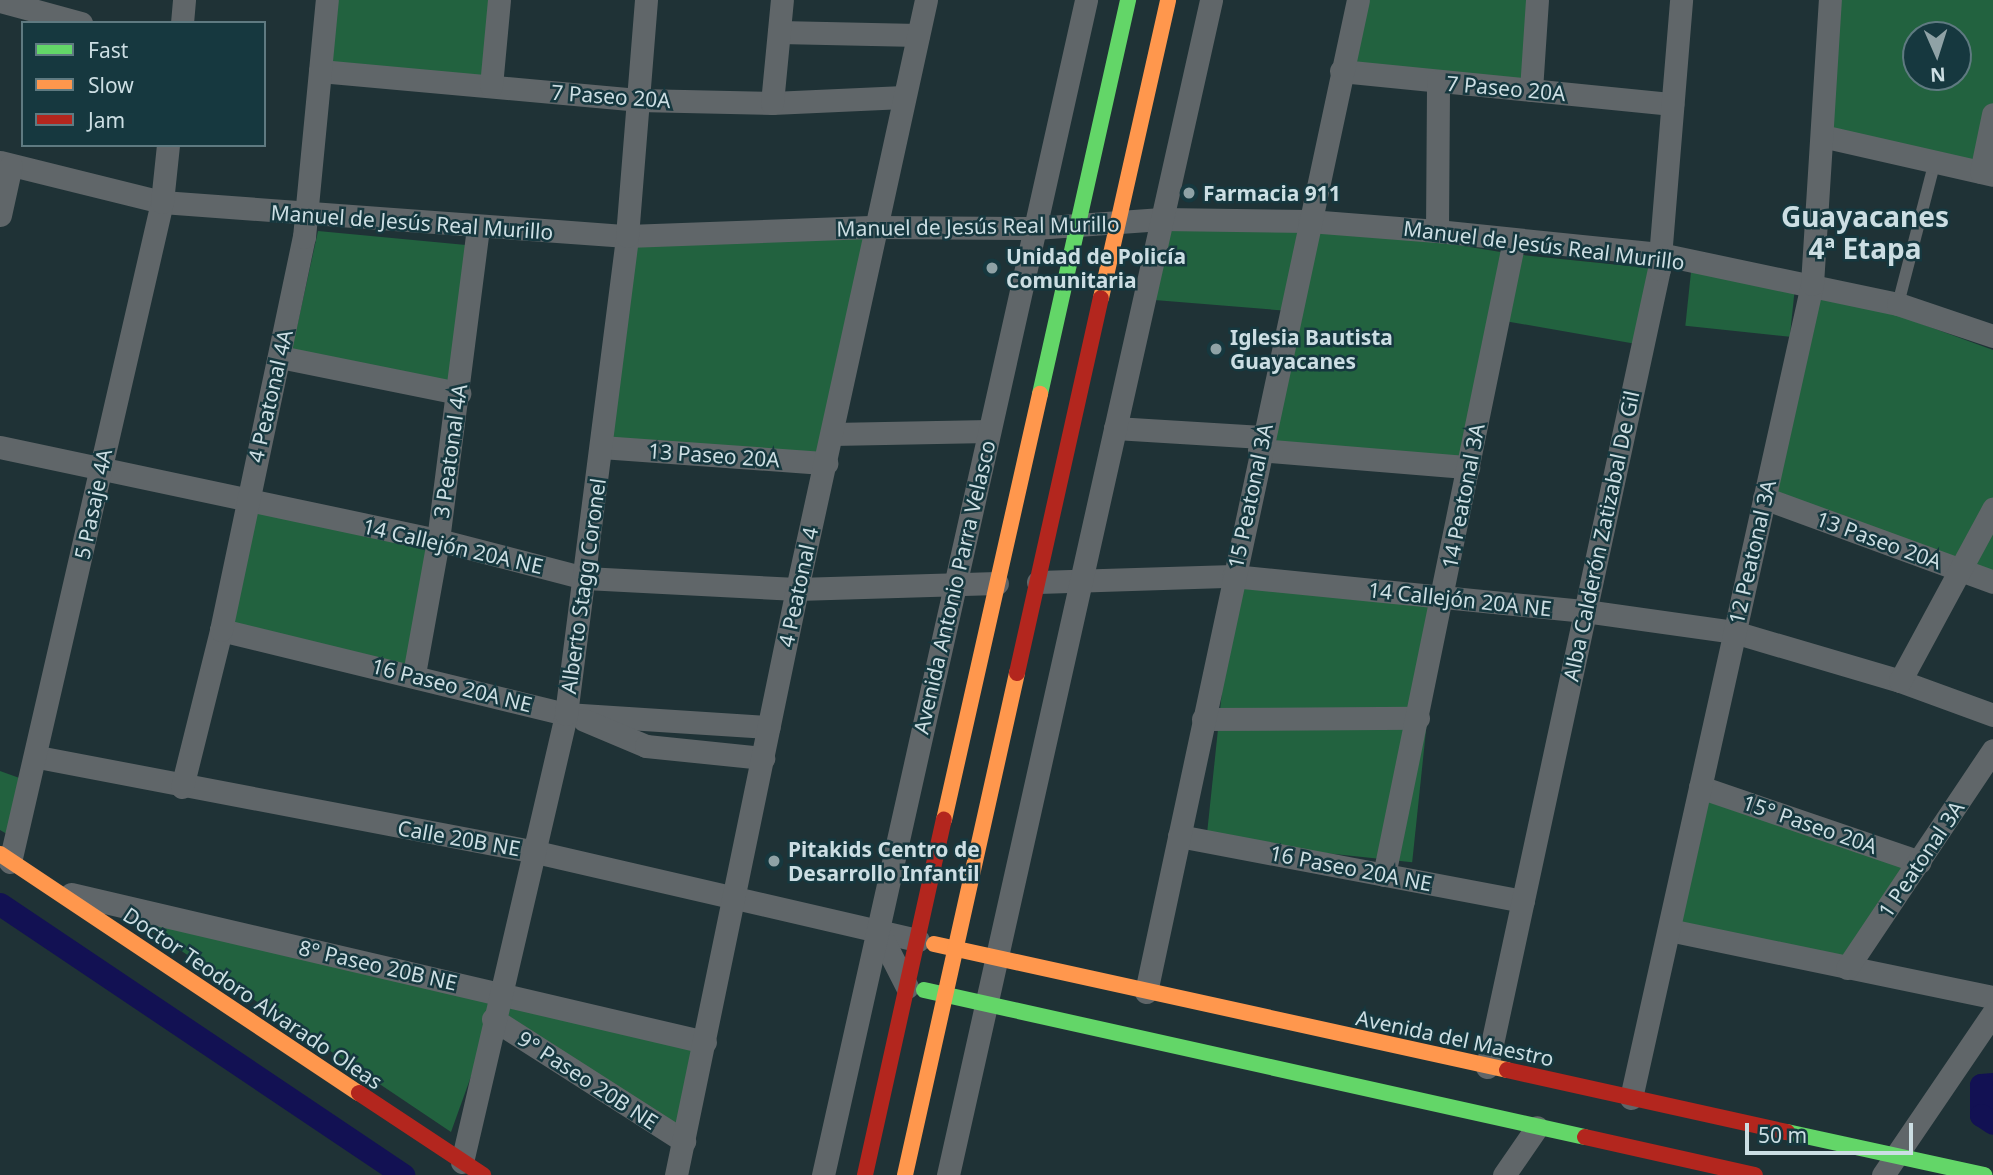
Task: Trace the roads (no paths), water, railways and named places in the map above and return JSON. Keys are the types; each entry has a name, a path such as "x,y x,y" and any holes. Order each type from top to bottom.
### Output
{"street":[{"path":"182,21 184,0"},
{"name":"4 Peatonal 4A","path":"182,787 221,630 308,216 327,0"},
{"path":"491,86 499,0"},
{"name":"Alberto Stagg Coronel","path":"462,1162 493,1019 572,715 585,578 627,236 646,0"},
{"path":"772,103 782,0"},
{"name":"4 Peatonal 4","path":"676,1175 737,896 797,589 926,0"},
{"name":"Avenida Antonio Parra Velasco","path":"823,1175 1086,0"},
{"name":"Avenida Antonio Parra Velasco","path":"865,1175 1128,0"},
{"path":"905,1175 1168,0"},
{"path":"948,1175 1211,0"},
{"name":"15 Peatonal 3A","path":"1146,992 1260,444 1340,71 1358,0"},
{"path":"1531,90 1537,0"},
{"name":"Alba Calderón Zatizabal De Gil","path":"1487,1067 1660,254 1681,0"},
{"name":"12 Peatonal 3A","path":"1631,1098 1812,284 1830,0"},
{"path":"0,1 33,5 76,21"},
{"path":"779,32 918,35"},
{"name":"7 Paseo 20A","path":"320,71 638,100 772,103 904,97"},
{"name":"7 Paseo 20A","path":"1340,71 1672,104"},
{"path":"1437,231 1438,81"},
{"path":"1822,136 1987,173 1993,114"},
{"name":"5 Pasaje 4A","path":"5,858 38,757 162,202 168,147"},
{"path":"0,215 6,163"},
{"name":"Manuel de Jesús Real Murillo","path":"6,163 162,202 308,216 627,236 877,227 1035,228 1162,219 1309,221 1437,231 1660,254 1898,304 1993,336"},
{"name":"3 Peatonal 4A","path":"414,674 438,540 459,393 478,227"},
{"name":"14 Peatonal 3A","path":"1384,875 1514,240"},
{"path":"280,357 459,393"},
{"path":"1115,428 1468,467"},
{"path":"832,434 989,431"},
{"name":"14 Callejón 20A NE","path":"0,447 248,503 438,540 585,578 797,589 998,583"},
{"name":"13 Paseo 20A","path":"601,447 826,463"},
{"name":"13 Paseo 20A","path":"1765,498 1993,582"},
{"path":"1900,681 1993,509"},
{"name":"14 Callejón 20A NE","path":"1038,582 1233,576 1585,611 1734,632 1900,681 1993,715"},
{"name":"16 Paseo 20A NE","path":"221,630 414,674 572,715 769,727"},
{"path":"572,715 592,727 646,746 763,758"},
{"path":"1203,719 1418,718"},
{"name":"1 Peatonal 3A","path":"1847,968 1993,750"},
{"name":"Calle 20B NE","path":"38,757 182,787 536,852 737,896 918,940"},
{"name":"15° Paseo 20A","path":"1700,787 1920,862"},
{"name":"16 Paseo 20A NE","path":"1179,836 1523,901"},
{"name":"Doctor Teodoro Alvarado Oleas","path":"5,858 483,1175"},
{"name":"8° Paseo 20B NE","path":"50,889 705,1042"},
{"path":"878,930 907,987 1537,1127 1680,1167 1755,1175"},
{"path":"1668,930 1993,997"},
{"name":"Avenida del Maestro","path":"918,940 1631,1098 1889,1165 1984,1175"},
{"path":"1889,1165 1993,1013"},
{"name":"9° Paseo 20B NE","path":"493,1019 684,1141"},
{"path":"1504,1175 1537,1127"}],"lane":[{"path":"1898,304 1935,161"}],"waterway":[{"path":"0,904 403,1175"},
{"path":"1993,1084 1981,1085 1981,1115 1993,1123"}],"place":[{"name":"Farmacia 911","path":"1189,193"},
{"name":"Unidad de Policía Comunitaria","path":"992,268"},
{"name":"Iglesia Bautista Guayacanes","path":"1216,349"},
{"name":"Pitakids Centro de Desarrollo Infantil","path":"774,861"}],"district":[{"name":"Guayacanes 4ª Etapa","path":"1865,232"}]}
